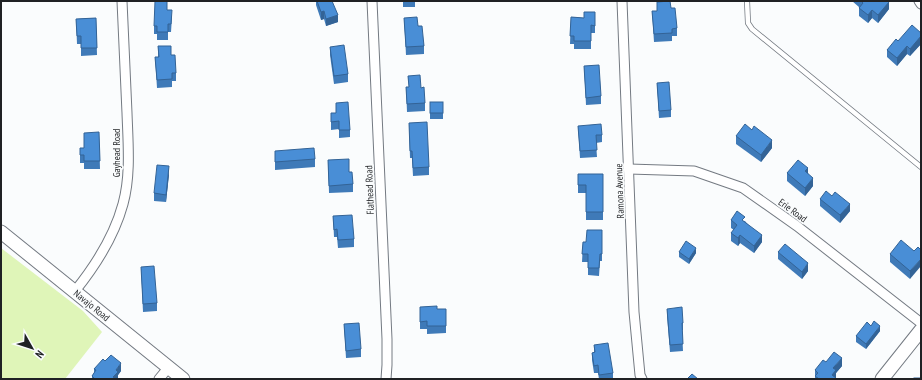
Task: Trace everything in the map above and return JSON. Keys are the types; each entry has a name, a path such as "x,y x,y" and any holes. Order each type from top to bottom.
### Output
{"main road":[{"name":"Navajo Road","path":"1,232 183,379"},
{"path":"882,379 921,330"}],"street":[{"name":"Gayhead Road","path":"75,291 103,251 115,227 123,203 128,174 122,1"},
{"name":"Flathead Road","path":"372,1 387,339 386,379"},
{"name":"Ramona Avenue","path":"622,1 634,312 640,375 642,379"},
{"name":"Erie Road","path":"629,169 694,171 743,188 797,226 921,323"},
{"path":"159,379 169,367"}],"lane":[{"path":"746,1 748,23 752,29 921,167"}],"green space":[{"path":"1,248 83,311 102,332 65,379 1,379"}],"building":[{"path":"155,1 167,1 167,10 172,10 171,24 168,24 168,32 157,32 157,26 154,26"},
{"path":"317,1 332,1 338,15 326,19 324,11 321,12"},
{"path":"670,1 671,8 675,8 677,28 672,29 672,33 654,34 652,11 657,11 657,2"},
{"path":"861,1 889,2 878,15 872,10 868,15 859,8 863,3"},
{"path":"584,12 595,12 595,26 591,25 591,41 574,41 574,36 570,36 571,17 584,18"},
{"path":"417,17 418,26 422,26 424,46 406,47 404,18"},
{"path":"96,18 97,48 81,48 81,36 77,36 76,19"},
{"path":"912,25 921,33 921,36 910,49 907,46 897,58 887,50 896,39 898,41"},
{"path":"344,45 348,74 334,76 330,47"},
{"path":"158,46 171,46 171,55 175,55 176,73 172,73 172,79 157,80 155,57 159,57"},
{"path":"599,65 601,96 586,98 584,66"},
{"path":"420,75 421,88 424,87 425,103 407,104 406,87 409,87 408,76"},
{"path":"669,82 671,110 659,111 657,83"},
{"path":"348,102 350,130 339,130 339,121 331,122 331,113 336,113 336,103"},
{"path":"430,102 443,102 443,113 430,113"},
{"path":"427,122 429,167 413,168 412,151 410,151 409,123"},
{"path":"601,124 602,135 596,135 597,150 580,151 578,126"},
{"path":"745,124 752,130 754,126 772,140 761,155 736,136"},
{"path":"99,132 100,161 84,161 84,155 80,155 80,148 84,148 84,133"},
{"path":"314,148 315,159 275,162 275,151"},
{"path":"349,159 349,172 352,172 353,184 329,186 328,160"},
{"path":"798,160 808,168 805,171 813,178 805,188 787,173"},
{"path":"157,165 169,166 166,195 154,193"},
{"path":"578,174 603,174 603,212 586,212 586,185 578,185"},
{"path":"826,191 832,196 835,192 850,204 840,215 820,199"},
{"path":"737,211 745,217 742,220 762,235 754,246 740,235 738,238 731,233 737,225 731,220"},
{"path":"352,215 354,239 338,240 337,229 334,230 333,216"},
{"path":"587,230 602,230 602,254 600,254 599,268 588,268 588,254 582,254 583,242 586,242"},
{"path":"901,240 914,251 918,247 921,250 921,259 910,271 890,254"},
{"path":"686,241 696,248 689,259 679,252"},
{"path":"785,244 808,263 802,272 778,252"},
{"path":"154,266 157,303 143,304 141,267"},
{"path":"437,306 437,309 446,309 446,326 427,326 427,321 420,322 420,307"},
{"path":"682,307 683,344 670,345 667,309"},
{"path":"874,321 880,326 866,344 856,336 867,322 871,326"},
{"path":"359,323 361,349 346,351 344,324"},
{"path":"608,343 613,373 599,375 598,365 594,366 592,353 595,352 594,345"},
{"path":"834,352 842,358 833,368 836,370 832,375 836,378 819,379 815,376 818,373 815,370 823,360 826,362"},
{"path":"111,355 121,363 116,370 118,372 113,377 116,379 95,379 92,376 96,370 94,369 103,359 105,361"},
{"path":"692,374 698,379 687,379"}]}
